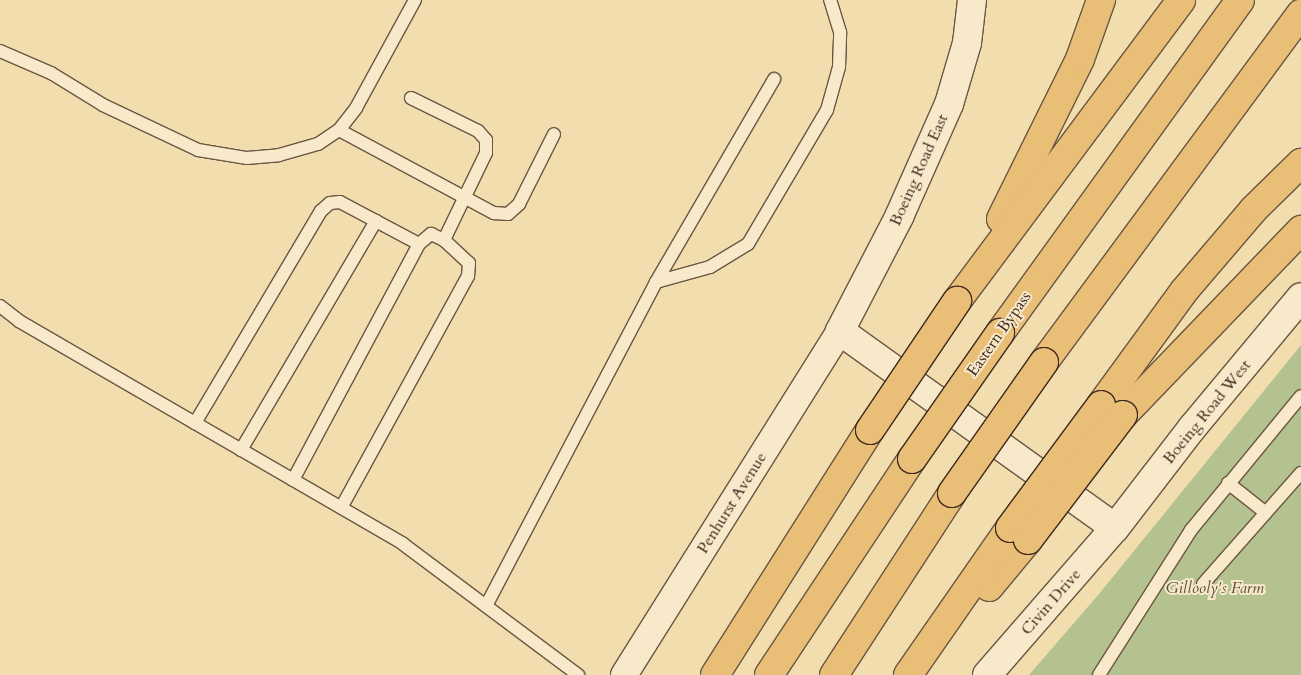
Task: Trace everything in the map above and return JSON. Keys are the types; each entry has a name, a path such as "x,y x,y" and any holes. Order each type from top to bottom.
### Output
{"highway":[{"path":"963,292 1080,59 1101,0"},
{"path":"715,675 870,430 963,292 1181,0"},
{"name":"Eastern Bypass","path":"769,675 912,459 1000,333 1240,0"},
{"path":"834,675 952,493 1044,362 1301,14"},
{"path":"915,675 1112,410 1184,290 1254,209 1301,163"},
{"path":"1112,410 1301,230"},
{"path":"908,675 1019,534"}],"main road":[{"name":"Boeing Road East","path":"840,331 899,218 949,104 967,43 972,0"},
{"name":"Boeing Road West","path":"1115,528 1192,428 1301,297"},
{"path":"840,331 1115,528"},
{"name":"Civin Drive","path":"987,675 1115,528"}],"street":[{"name":"Penhurst Avenue","path":"624,675 840,331"}],"lane":[{"path":"0,51 52,73 102,105 198,150 246,158 278,155 318,144 339,130 356,108 415,0"},
{"path":"656,282 710,267 748,244 827,110 839,67 840,32 830,0"},
{"path":"486,606 656,282 774,79"},
{"path":"411,98 478,131 486,140 486,153 444,240"},
{"path":"339,130 494,213 508,214 519,204 554,134"},
{"path":"195,423 321,211 330,203 340,202 419,244"},
{"path":"241,450 376,221"},
{"path":"293,480 419,244 431,234 444,240 469,263 468,276 341,508"},
{"path":"0,306 19,321 403,544 578,675"},
{"path":"1098,675 1191,530 1228,483 1299,404"},
{"path":"1203,584 1301,473"},
{"path":"1228,483 1266,512"}],"green space":[{"name":"Gillooly's Farm","path":"1301,345 1301,675 1029,675 1099,594"}]}
